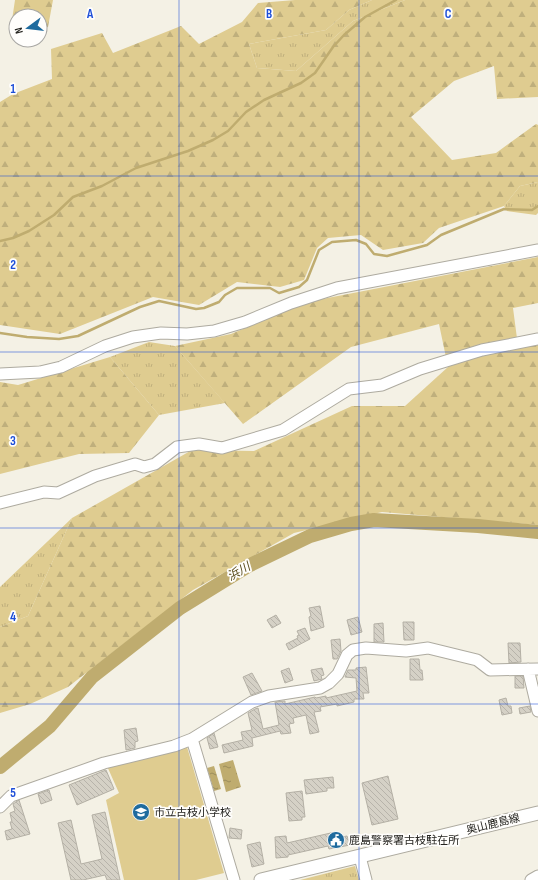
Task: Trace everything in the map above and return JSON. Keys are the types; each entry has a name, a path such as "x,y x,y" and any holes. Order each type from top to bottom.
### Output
{"main road":[{"name":"奥山鹿島線","path":"261,880 538,813"}],"street":[{"path":"0,374 40,372 61,367 106,346 133,337 161,333 187,334 214,331 245,322 291,303 337,288 538,250"},
{"path":"0,503 44,492 58,493 96,476 135,464 144,467 154,464 177,448 199,444 222,448 283,430 349,389 382,385 420,369 482,350 538,339"},
{"path":"0,807 11,796 97,765 174,746 192,739 252,702 269,696 320,688 329,683 338,674 348,655 353,650 366,648 406,651 428,648 477,660 490,670 533,669 538,711"},
{"path":"192,739 234,880"},
{"path":"360,857 366,880"},
{"path":"531,880 538,876"}],"green space":[{"path":"15,0 53,0 48,27 48,8 14,8"},
{"path":"295,0 372,0 349,10 326,30 249,44 257,68 296,71 353,21 405,0 538,0 538,97 497,99 494,66 454,81 411,117 452,160 496,153 536,124 538,125 538,182 520,186 504,206 439,228 423,243 383,250 361,235 328,238 317,248 304,280 280,287 237,282 199,305 153,297 60,334 0,325 0,102 13,94 52,79 51,49 102,33 113,53 181,26 199,44 242,22 258,3"},
{"path":"372,0 405,0 353,21 296,71 257,68 249,44 326,30 349,10"},
{"path":"538,182 538,213 536,215 507,211 504,206 520,186"},
{"path":"538,257 538,303 513,308 518,346 538,343 538,525 382,512 294,533 193,590 68,687 30,704 0,713 0,627 28,616 72,518 192,450 254,451 352,406 405,406 448,367 439,324 351,347 243,424 175,346 231,334 307,302"},
{"path":"149,342 175,346 225,403 159,415 110,357"},
{"path":"110,357 159,415 129,453 79,454 0,474 0,382 18,385"},
{"path":"72,518 28,616 0,627 0,587"},
{"path":"187,747 224,873 196,880 124,880 106,800 119,793 107,766"},
{"path":"355,866 359,880 300,880"}],"water":[{"path":"233,760 241,787 226,792 219,764"},
{"path":"214,766 221,789 214,791 207,768"}],"building":[{"path":"320,606 324,627 311,631 309,617 311,616 309,608"},
{"path":"276,615 281,623 272,628 267,620"},
{"path":"358,617 362,632 351,635 347,620"},
{"path":"403,622 414,622 414,640 404,640"},
{"path":"383,623 384,642 374,642 374,624"},
{"path":"305,628 310,639 289,650 286,644 298,638 297,636 299,635 297,631"},
{"path":"340,639 341,651 337,659 333,659 331,640"},
{"path":"508,643 520,643 521,662 509,663"},
{"path":"410,659 419,659 423,680 410,680"},
{"path":"366,667 369,693 363,693 364,699 354,699 354,702 337,706 337,704 320,707 321,711 314,712 319,732 310,734 306,715 293,718 294,723 289,724 291,733 281,734 280,731 252,738 253,746 224,753 222,745 243,740 241,732 252,730 248,713 258,708 263,729 279,725 275,702 285,701 285,704 315,697 326,696 326,698 357,691 356,678 345,677 348,670 356,670 356,668"},
{"path":"289,668 293,680 285,683 281,671"},
{"path":"322,668 324,675 321,676 322,679 314,681 311,670"},
{"path":"252,673 262,691 251,695 243,677"},
{"path":"515,676 523,676 524,688 515,688"},
{"path":"506,698 508,706 511,706 512,713 502,715 499,700"},
{"path":"530,706 531,712 520,714 519,708"},
{"path":"136,728 138,741 135,742 135,748 126,750 124,730"},
{"path":"214,733 218,747 210,749 207,738"},
{"path":"106,770 114,789 77,805 69,785"},
{"path":"388,776 398,819 372,825 362,783"},
{"path":"333,777 334,788 327,788 327,791 306,794 304,780"},
{"path":"49,790 52,800 41,804 38,794"},
{"path":"302,791 305,817 302,817 302,820 289,821 286,793"},
{"path":"19,800 30,834 7,840 5,831 12,829 10,813 15,811 13,804"},
{"path":"105,812 120,880 107,880 105,875 83,880 71,880 58,823 71,820 81,864 102,859 92,815"},
{"path":"230,828 242,830 241,839 229,838"},
{"path":"335,832 337,838 347,836 350,845 329,849 328,846 288,855 288,857 276,858 275,837 286,836 287,843"},
{"path":"260,842 264,864 252,867 247,845"}],"waterway":[{"path":"0,241 13,238 29,231 54,215 73,197 102,186 136,168 188,151 213,140 228,131 246,112 264,100 301,83 315,73 333,47 344,35 365,17 396,0"},
{"path":"0,333 27,337 59,339 78,336 140,307 159,301 196,309 204,308 219,302 225,295 237,288 270,288 279,293 299,287 307,280 319,250 332,242 356,240 366,244 374,254 387,256 427,245 441,235 504,209 532,210 538,206"},
{"name":"浜川","path":"0,767 50,726 92,677 180,608 248,566 310,536 351,524 374,520 478,526 538,532"}],"place":[{"name":"市立古枝小学校","path":"141,812"},
{"name":"鹿島警察署古枝駐在所","path":"336,840"}]}
